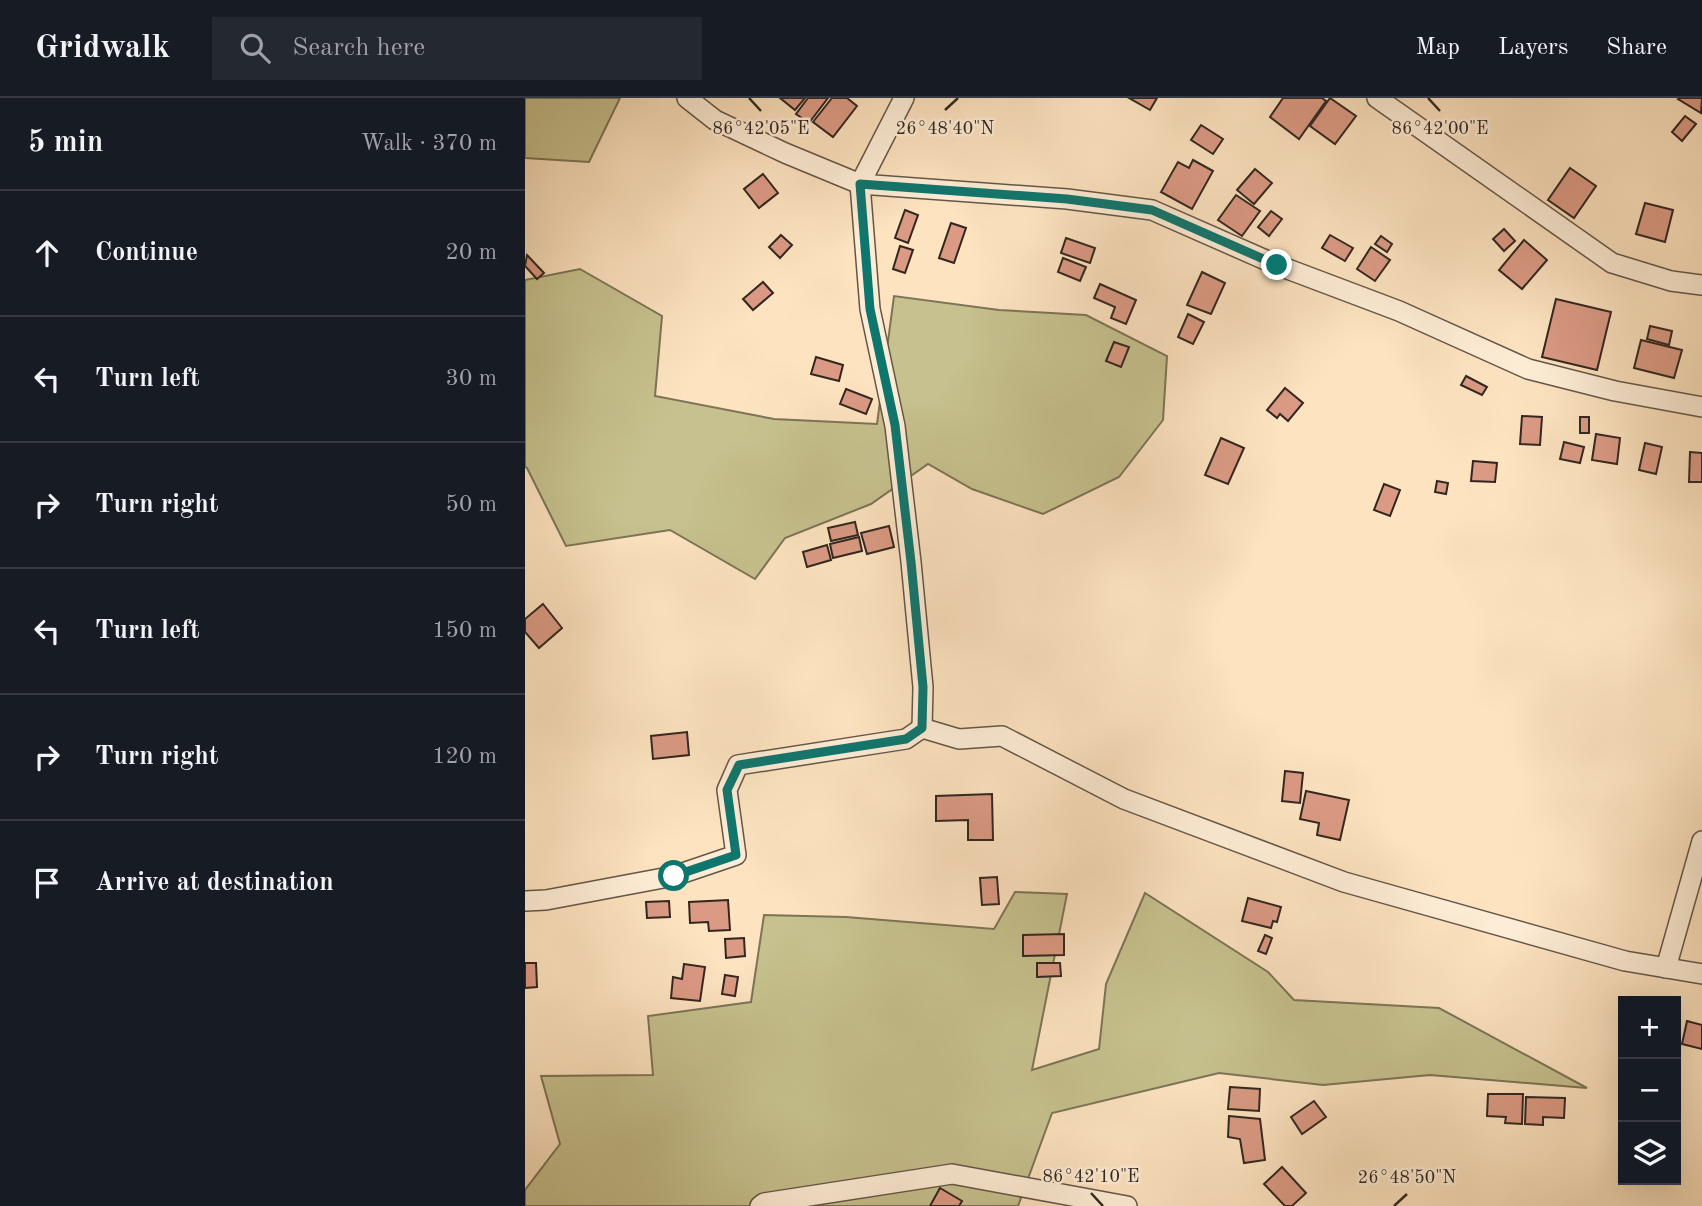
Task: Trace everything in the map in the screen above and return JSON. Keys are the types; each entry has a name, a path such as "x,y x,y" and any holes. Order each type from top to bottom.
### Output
{"street":[{"path":"687,98 715,120 860,184 1067,199 1152,210 1277,265 1399,311 1528,369 1615,391 1702,407"},
{"path":"904,98 860,184 870,309 895,425 910,548 923,687 922,728"},
{"path":"1377,98 1612,263 1671,281 1702,285"},
{"path":"525,901 546,900 674,876 736,855 727,790 739,765 906,739 922,728"},
{"path":"922,728 959,739 1002,736 1124,799 1344,882 1625,961 1702,974"},
{"path":"1666,968 1702,841"},
{"path":"760,1206 764,1203 953,1174 1070,1201 1127,1206"}],"shaded area":[{"path":"525,98 620,98 589,162 525,158"},
{"path":"580,269 662,316 655,396 774,419 877,424 894,296 999,310 1086,315 1167,356 1163,420 1119,477 1043,514 972,489 928,464 871,504 785,538 755,579 670,530 566,546 525,467 525,280"},
{"path":"1015,892 1067,894 1032,1070 1099,1049 1106,984 1145,893 1268,972 1294,1000 1439,1008 1587,1088 1430,1075 1323,1085 1219,1073 1052,1113 1018,1206 525,1206 525,1190 560,1144 541,1076 653,1075 648,1016 751,1002 764,915 846,917 994,929"}],"building":[{"path":"780,98 805,98 795,110"},
{"path":"808,98 828,98 809,123 796,114"},
{"path":"832,98 847,98 857,106 833,137 813,122"},
{"path":"1129,98 1157,98 1150,110"},
{"path":"1283,98 1322,98 1326,101 1299,139 1270,117"},
{"path":"1330,98 1356,116 1335,144 1310,126"},
{"path":"1679,98 1702,98 1701,113 1678,99"},
{"path":"1685,116 1696,124 1682,141 1672,132"},
{"path":"1201,125 1223,139 1213,154 1191,140"},
{"path":"1193,160 1213,171 1192,209 1161,192 1178,162 1189,168"},
{"path":"1570,168 1596,186 1574,218 1548,200"},
{"path":"1255,169 1272,183 1254,204 1237,190"},
{"path":"763,174 778,193 759,208 744,189"},
{"path":"1236,195 1260,211 1242,236 1218,220"},
{"path":"1645,203 1673,210 1665,242 1636,234"},
{"path":"905,210 918,215 908,243 895,238"},
{"path":"1271,211 1282,219 1269,236 1258,227"},
{"path":"951,223 966,228 954,263 939,258"},
{"path":"1504,229 1515,241 1504,251 1493,239"},
{"path":"781,235 792,245 780,258 769,247"},
{"path":"1330,235 1353,248 1345,261 1322,248"},
{"path":"1381,236 1392,244 1387,252 1375,244"},
{"path":"1066,238 1095,248 1090,263 1061,253"},
{"path":"1524,240 1547,260 1522,289 1499,270"},
{"path":"900,246 913,250 905,273 893,269"},
{"path":"1371,247 1390,260 1375,281 1357,269"},
{"path":"527,255 544,273 537,279 525,266"},
{"path":"1063,258 1086,267 1080,281 1058,272"},
{"path":"1202,272 1225,283 1211,314 1187,305"},
{"path":"763,282 773,293 753,310 743,299"},
{"path":"1100,284 1136,300 1126,324 1111,318 1115,307 1094,298"},
{"path":"1556,299 1611,312 1597,370 1542,357"},
{"path":"1188,314 1204,322 1193,344 1178,337"},
{"path":"1650,326 1672,331 1669,345 1647,339"},
{"path":"1641,340 1682,350 1674,378 1634,368"},
{"path":"1114,342 1129,347 1121,367 1106,361"},
{"path":"816,357 843,365 839,381 811,374"},
{"path":"1466,376 1487,387 1482,395 1461,385"},
{"path":"1285,388 1303,403 1288,421 1280,414 1277,418 1267,410"},
{"path":"846,389 872,399 866,414 840,404"},
{"path":"1522,416 1542,417 1540,445 1520,444"},
{"path":"1580,417 1589,417 1589,433 1580,433"},
{"path":"1596,434 1620,438 1617,464 1592,460"},
{"path":"1221,438 1244,448 1228,484 1205,475"},
{"path":"1564,442 1584,447 1580,463 1560,459"},
{"path":"1645,443 1662,447 1656,474 1639,470"},
{"path":"1690,452 1702,453 1702,482 1689,482"},
{"path":"1473,461 1497,463 1495,482 1471,481"},
{"path":"1437,481 1448,483 1446,494 1435,492"},
{"path":"1384,484 1400,490 1390,516 1374,510"},
{"path":"855,522 858,535 831,541 828,528"},
{"path":"889,526 894,547 867,554 861,533"},
{"path":"859,537 862,551 833,558 830,544"},
{"path":"827,545 831,560 807,567 803,552"},
{"path":"543,604 562,628 539,648 525,632 525,619"},
{"path":"687,732 689,755 653,759 651,736"},
{"path":"1285,771 1303,773 1300,803 1282,801"},
{"path":"1306,791 1349,800 1340,840 1317,835 1319,823 1300,819"},
{"path":"992,794 993,840 968,840 968,820 936,821 936,796"},
{"path":"997,877 999,904 982,905 980,878"},
{"path":"1248,898 1281,907 1277,922 1273,921 1271,928 1242,921"},
{"path":"728,900 730,930 709,931 708,922 690,923 689,902"},
{"path":"669,901 670,917 647,918 646,902"},
{"path":"1064,934 1064,955 1023,956 1023,935"},
{"path":"1265,935 1272,938 1266,954 1258,951"},
{"path":"744,938 745,956 726,958 725,939"},
{"path":"525,963 536,963 537,987 525,988"},
{"path":"1037,963 1060,963 1061,976 1037,977"},
{"path":"684,964 705,967 700,1001 671,998 673,977 682,979"},
{"path":"725,975 738,977 735,996 722,994"},
{"path":"1687,1021 1702,1025 1702,1049 1682,1044"},
{"path":"1230,1087 1260,1089 1259,1111 1228,1109"},
{"path":"1488,1094 1523,1094 1522,1124 1505,1123 1506,1117 1487,1116"},
{"path":"1526,1097 1565,1098 1564,1118 1543,1117 1543,1125 1525,1124"},
{"path":"1314,1101 1326,1117 1302,1134 1291,1117"},
{"path":"1229,1116 1260,1119 1265,1160 1244,1163 1240,1139 1228,1137"},
{"path":"1282,1167 1306,1193 1292,1206 1285,1206 1264,1184"},
{"path":"940,1188 962,1201 959,1206 930,1206"}],"route":[{"path":"674,876 736,855 727,790 739,765 906,739 922,728 923,687 911,562 895,425 870,309 860,184 1067,199 1152,210 1277,265"}]}
